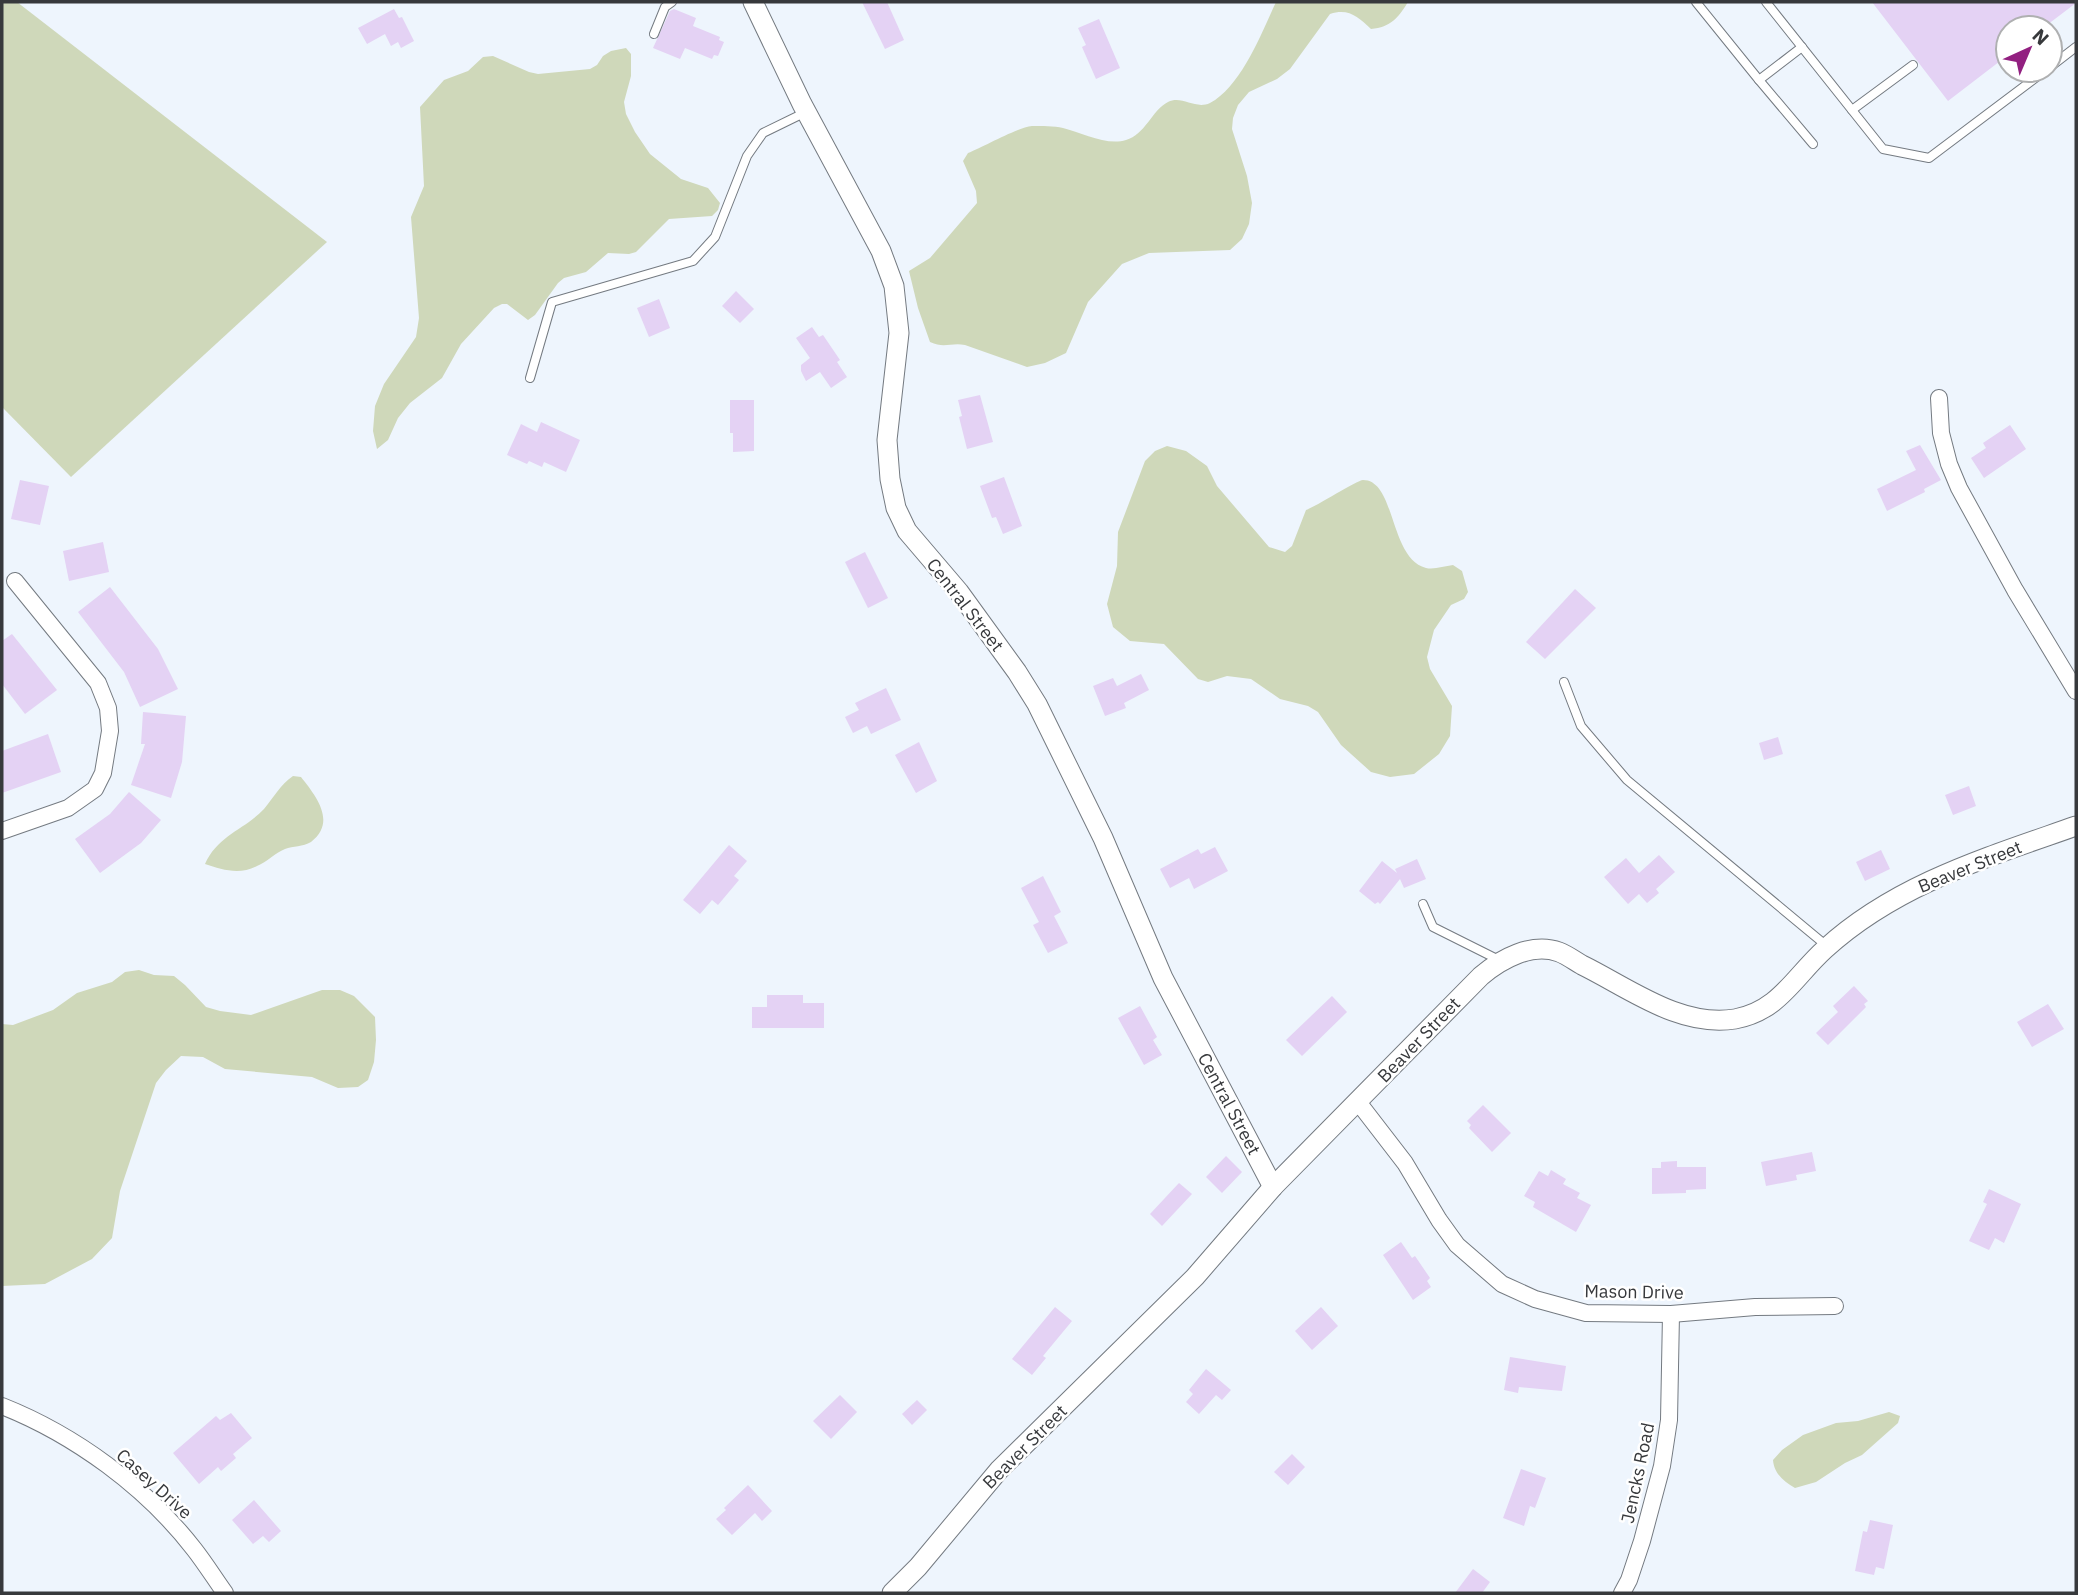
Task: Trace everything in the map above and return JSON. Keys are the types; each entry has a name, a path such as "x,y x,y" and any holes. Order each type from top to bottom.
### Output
{"street":[{"name":"Central Street","path":"753,2 806,112 876,241 894,286 899,333 887,440 890,479 896,508 907,531 959,592 1017,672 1037,705 1104,838 1168,988 1273,1187"},
{"path":"1939,398 1941,433 1948,464 1959,488 2015,590 2076,691"},
{"path":"2,831 68,808 94,789 103,773 110,731 108,708 98,683 15,581"},
{"name":"Beaver Street","path":"892,1593 918,1567 999,1470 1195,1277 1273,1187 1499,960 1537,950 1558,951 1677,1012 1717,1021 1759,1013 1781,998 1828,947 1874,911 1902,894 1962,866 2076,826"},
{"name":"Mason Drive","path":"1358,1102 1405,1163 1438,1220 1457,1245 1502,1284 1535,1300 1586,1313 1671,1314 1755,1307 1835,1306"},
{"name":"Jencks Road","path":"1622,1593 1642,1541 1662,1466 1669,1420 1671,1314"},
{"name":"Casey Drive","path":"2,1406 49,1430 115,1471 151,1503 194,1548 225,1593"}],"lane":[{"path":"654,34 664,7 672,2"},
{"path":"1696,2 1812,144"},
{"path":"1766,2 1883,149 1929,158 2028,84"},
{"path":"1759,79 1802,47"},
{"path":"1852,110 1913,65"},
{"path":"530,378 552,302 693,261 715,237 747,156 763,133 806,112"},
{"path":"1564,682 1581,726 1627,780 1828,947"},
{"path":"1423,904 1433,927 1499,960"}],"green space":[{"path":"2,2 17,2 327,242 71,477 2,407"},
{"path":"1276,2 1408,2 1393,21 1371,29 1348,13 1330,14 1290,69 1277,79 1249,92 1238,105 1232,129 1247,176 1252,203 1249,224 1242,239 1230,250 1149,253 1122,264 1088,302 1066,353 1045,363 1027,367 965,345 940,345 930,342 909,271 930,258 977,203 976,191 963,161 968,153 1010,133 1032,126 1063,128 1103,140 1126,140 1138,133 1168,102 1178,100 1199,105 1210,103 1231,85 1241,72"},
{"path":"626,48 631,54 631,76 624,102 626,114 635,132 650,154 681,179 708,188 720,203 718,210 712,216 669,219 636,252 608,253 586,272 564,278 528,320 507,304 494,308 461,344 442,378 410,403 398,418 388,440 377,449 373,431 375,406 384,384 416,337 419,318 411,217 424,186 420,107 444,80 468,71 483,57 493,56 538,74 590,69 611,51"},
{"path":"1167,446 1186,451 1207,466 1217,486 1269,547 1285,552 1292,546 1306,510 1363,480 1374,483 1382,492 1405,550 1414,561 1426,568 1453,565 1462,571 1468,592 1464,599 1451,605 1434,630 1427,657 1430,669 1452,706 1450,736 1439,754 1414,774 1390,777 1371,772 1341,745 1318,712 1308,706 1280,699 1251,679 1227,676 1208,682 1198,679 1164,644 1130,641 1113,627 1107,604 1117,566 1118,532 1145,461 1155,451"},
{"path":"293,776 301,777 313,792 321,809 323,826 311,842 285,849 251,869 224,870 205,864 224,839 264,809"},
{"path":"139,970 154,975 174,976 206,1007 251,1015 322,990 340,990 354,996 375,1017 374,1062 368,1080 358,1087 338,1088 312,1077 225,1069 203,1057 181,1056 156,1083 120,1191 112,1238 92,1259 45,1284 2,1286 2,1024 13,1025 53,1010 77,993 112,982 125,972"},
{"path":"1889,1412 1900,1416 1898,1423 1862,1455 1816,1482 1795,1488 1783,1480 1775,1469 1773,1460 1803,1435 1836,1423 1858,1421"}],"building":[{"path":"862,2 887,2 904,40 885,49"},
{"path":"1872,2 2076,2 2061,14 1994,14 1994,66 1948,101"},
{"path":"394,9 399,18 402,17 414,41 401,48 398,42 391,46 385,34 367,44 358,28"},
{"path":"674,9 696,18 693,26 720,37 719,40 724,42 718,56 714,55 712,59 685,48 680,59 653,48 670,11"},
{"path":"1099,19 1120,68 1096,79 1082,47 1086,45 1078,28"},
{"path":"736,291 754,309 740,323 722,306"},
{"path":"659,299 670,328 649,337 637,308"},
{"path":"812,327 819,337 823,335 840,360 837,362 847,377 831,388 820,372 806,381 801,371 801,365 810,358 796,338"},
{"path":"980,395 993,442 967,449 958,400"},
{"path":"730,400 754,400 754,451 733,452"},
{"path":"541,422 580,440 566,472 544,462 542,467 507,455 521,424 537,432"},
{"path":"2010,425 2026,449 1984,478 1971,458 1986,448 1983,443"},
{"path":"1920,445 1941,480 1924,489 1925,492 1887,511 1877,489 1916,470 1906,451"},
{"path":"1004,477 1022,526 1003,534 996,517 992,518 980,486"},
{"path":"20,480 49,486 40,525 11,519"},
{"path":"103,542 109,572 69,581 63,551"},
{"path":"865,552 888,598 868,608 845,562"},
{"path":"110,587 158,649 178,689 140,707 124,672 78,612"},
{"path":"1575,589 1596,608 1545,659 1526,642"},
{"path":"12,634 57,690 25,714 2,684 2,641"},
{"path":"1141,674 1149,690 1124,703 1126,708 1105,716 1093,686 1113,678 1117,686"},
{"path":"886,688 901,720 871,734 867,726 853,733 845,717 859,710 855,703"},
{"path":"143,712 186,716 182,762 171,798 131,785 145,744 141,744"},
{"path":"48,734 61,772 2,793 2,751"},
{"path":"1778,737 1783,754 1764,760 1759,743"},
{"path":"919,742 937,781 916,793 895,755"},
{"path":"1969,786 1976,806 1953,815 1945,795"},
{"path":"129,792 161,820 141,843 100,873 75,839 110,814"},
{"path":"729,845 747,861 734,876 739,880 718,905 712,900 700,914 683,900"},
{"path":"1215,847 1228,871 1194,889 1189,878 1170,888 1160,869 1198,849 1201,854"},
{"path":"1881,850 1890,869 1865,881 1856,862"},
{"path":"1659,855 1675,872 1656,889 1659,893 1647,903 1639,894 1628,904 1604,877 1626,858 1639,873"},
{"path":"1417,859 1426,879 1404,888 1400,879 1380,904 1375,904 1359,891 1382,861 1397,873 1395,869"},
{"path":"1043,876 1061,912 1054,916 1068,943 1048,953 1033,925 1039,922 1021,888"},
{"path":"1854,986 1868,1001 1864,1004 1866,1007 1828,1045 1816,1033 1838,1012 1833,1006"},
{"path":"767,995 803,995 803,1003 824,1003 824,1028 752,1028 752,1007 767,1007"},
{"path":"1332,996 1347,1012 1302,1056 1286,1040"},
{"path":"2048,1004 2064,1029 2032,1047 2017,1022"},
{"path":"1140,1006 1157,1037 1153,1040 1162,1055 1144,1065 1118,1018"},
{"path":"1483,1105 1511,1133 1492,1152 1469,1128 1471,1125 1467,1121"},
{"path":"1812,1152 1816,1171 1796,1175 1797,1180 1766,1186 1761,1162"},
{"path":"1226,1156 1242,1172 1222,1193 1206,1177"},
{"path":"1677,1161 1677,1167 1706,1167 1706,1189 1686,1190 1686,1193 1652,1194 1652,1168 1661,1168 1661,1162"},
{"path":"1551,1170 1566,1179 1563,1184 1580,1193 1577,1198 1591,1205 1576,1232 1533,1207 1535,1202 1524,1196 1539,1171 1548,1176"},
{"path":"1179,1183 1192,1194 1162,1226 1150,1214"},
{"path":"1989,1189 2021,1204 2004,1243 1995,1238 1989,1250 1969,1241 1987,1204 1983,1202"},
{"path":"1401,1242 1412,1258 1415,1256 1430,1278 1427,1281 1431,1287 1413,1300 1383,1255"},
{"path":"1055,1307 1072,1321 1043,1356 1046,1358 1032,1375 1012,1359"},
{"path":"1321,1307 1338,1326 1312,1350 1295,1331"},
{"path":"1510,1357 1566,1366 1562,1391 1519,1387 1518,1393 1504,1390"},
{"path":"1206,1369 1231,1390 1222,1400 1216,1395 1199,1414 1186,1402 1193,1394 1189,1390"},
{"path":"840,1395 857,1412 831,1439 813,1421"},
{"path":"917,1400 927,1410 912,1425 902,1414"},
{"path":"231,1413 252,1438 233,1454 236,1458 221,1471 218,1467 199,1484 173,1453 216,1416 220,1420"},
{"path":"1292,1454 1305,1467 1288,1485 1274,1472"},
{"path":"1521,1469 1546,1478 1535,1508 1530,1506 1524,1526 1503,1518"},
{"path":"748,1485 772,1511 762,1521 755,1513 732,1535 716,1519"},
{"path":"254,1500 281,1531 269,1542 263,1536 253,1544 232,1520"},
{"path":"1870,1520 1893,1525 1884,1569 1876,1567 1874,1575 1855,1571 1863,1531 1867,1532"},
{"path":"1473,1569 1490,1582 1482,1593 1455,1593"}]}
